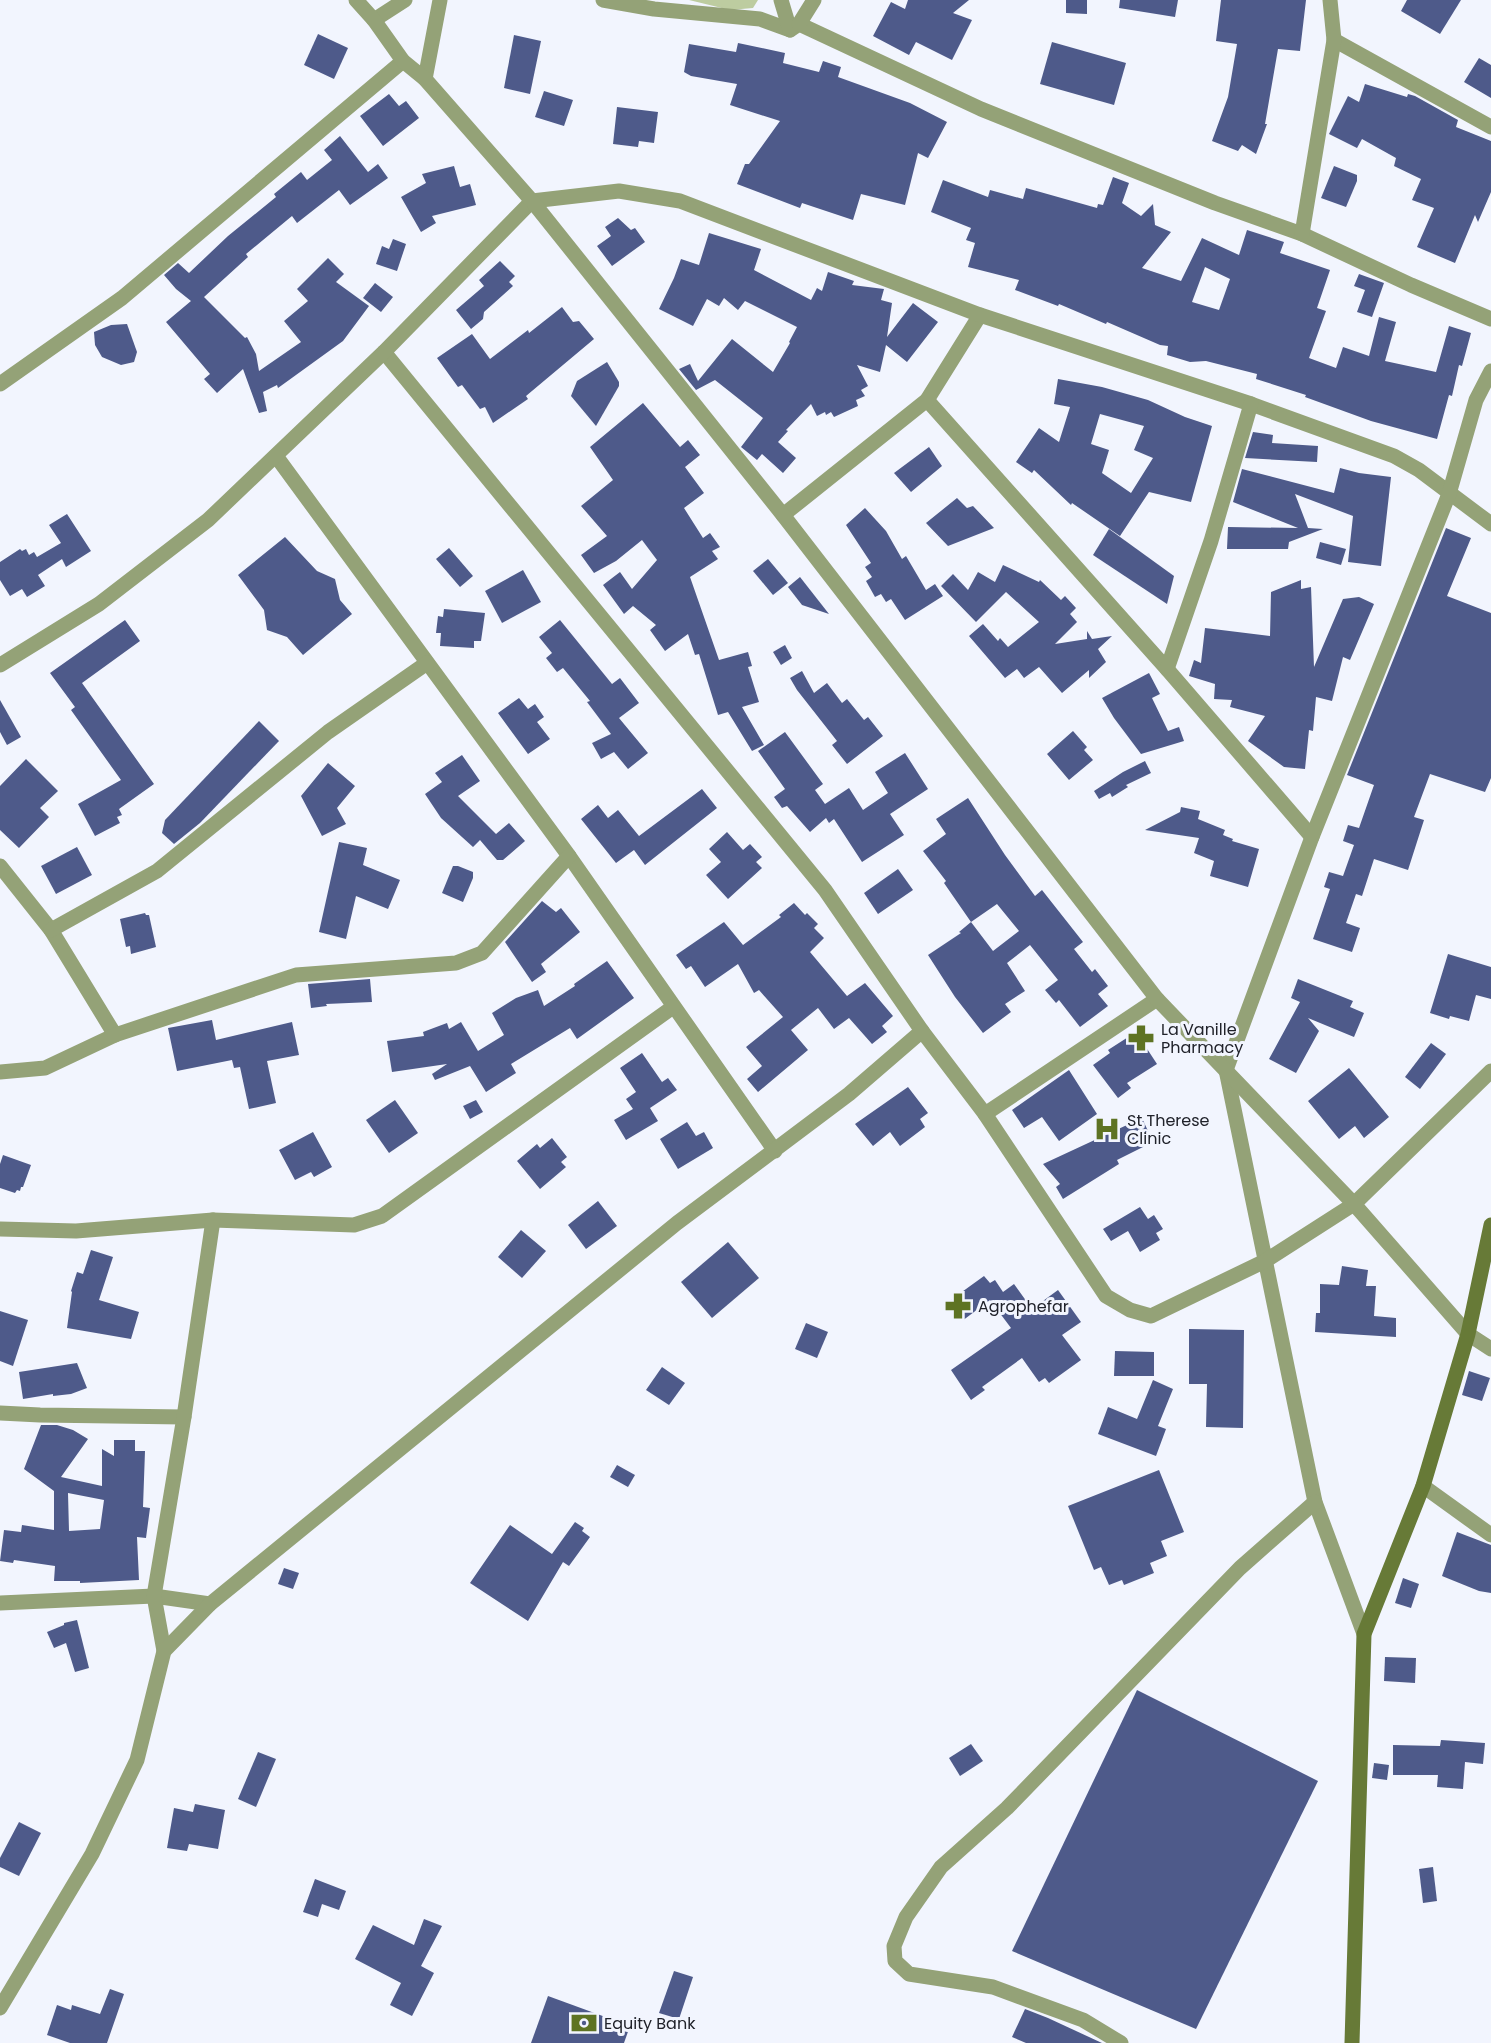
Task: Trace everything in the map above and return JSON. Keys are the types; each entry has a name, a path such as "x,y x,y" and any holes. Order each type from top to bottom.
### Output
{"main road":[{"path":"1352,2043 1364,1634 1423,1486 1467,1334 1491,1226"}],"street":[{"path":"356,0 374,20 403,61 425,79 532,201 783,515 1156,999 1354,1204 1467,1334 1491,1349"},
{"path":"374,20 405,0"},
{"path":"425,79 440,0"},
{"path":"603,0 654,9 760,19 794,27 981,109 1302,234 1411,285 1491,319"},
{"path":"781,0 794,27"},
{"path":"794,27 814,0"},
{"path":"1302,234 1334,40 1330,0"},
{"path":"1334,40 1491,127"},
{"path":"0,384 122,298 403,61"},
{"path":"0,665 99,604 208,520 384,352 532,201 619,191 680,201 980,315 1251,404 1394,456 1419,470 1491,524"},
{"path":"783,515 927,400 980,315"},
{"path":"384,352 825,890 922,1032 985,1114 1106,1296 1130,1310 1151,1316 1265,1261 1354,1204 1491,1071"},
{"path":"1364,1634 1315,1502 1226,1070 1312,837 1449,494 1476,400 1491,371"},
{"path":"927,400 1167,669 1312,837"},
{"path":"1167,669 1211,541 1251,404"},
{"path":"276,456 569,856 775,1151"},
{"path":"51,930 157,871 328,732 427,663"},
{"path":"0,1072 45,1068 115,1035 296,975 456,963 482,953 569,856"},
{"path":"0,866 51,930 115,1035"},
{"path":"985,1114 1156,999"},
{"path":"0,1229 76,1231 213,1220 354,1225 382,1216 673,1007"},
{"path":"164,1651 210,1604 678,1223 849,1094 922,1032"},
{"path":"0,2008 92,1854 137,1760 164,1651 154,1596 184,1417 213,1220"},
{"path":"0,1413 184,1417"},
{"path":"1423,1486 1491,1535"},
{"path":"1121,2043 1083,2020 993,1987 909,1974 895,1961 894,1946 906,1917 941,1867 1006,1808 1240,1568 1315,1502"},
{"path":"0,1603 154,1596 210,1604"}],"green space":[{"path":"689,0 758,0 753,8 730,10"}],"building":[{"path":"908,0 969,0 953,13 972,20 952,60 916,42 909,55 873,36 891,2 905,9"},
{"path":"1066,0 1087,0 1087,14 1066,13"},
{"path":"1120,0 1178,0 1175,17 1119,8"},
{"path":"1221,0 1306,0 1300,51 1278,49 1265,124 1267,124 1256,154 1242,145 1238,151 1212,141 1228,97 1237,44 1216,41"},
{"path":"1407,0 1461,0 1440,34 1401,11"},
{"path":"318,34 348,48 334,79 304,65"},
{"path":"514,35 541,41 530,94 504,88"},
{"path":"1052,42 1126,63 1114,105 1040,84"},
{"path":"738,43 785,53 783,63 819,72 823,61 841,67 838,77 910,103 947,122 928,158 918,153 905,205 861,194 853,220 802,203 800,208 737,184 745,164 749,164 780,121 730,105 737,84 691,76 684,72 689,44 736,52"},
{"path":"1479,58 1491,65 1491,98 1464,82"},
{"path":"1365,84 1407,97 1408,94 1415,96 1458,120 1456,127 1491,141 1491,192 1478,222 1475,215 1455,263 1417,247 1434,208 1412,200 1421,179 1394,166 1396,158 1362,139 1357,148 1329,134 1348,96 1359,102"},
{"path":"544,91 573,100 564,126 535,117"},
{"path":"389,94 399,106 406,101 419,118 383,146 360,116"},
{"path":"617,107 658,112 654,143 639,141 638,147 613,144"},
{"path":"340,136 368,172 378,164 388,178 350,205 339,190 297,223 292,216 246,254 248,257 204,297 245,338 247,337 256,354 259,371 301,342 284,321 308,301 297,289 328,258 344,274 336,282 369,306 343,341 278,388 277,385 263,392 267,411 259,413 243,369 217,393 204,379 210,374 166,322 191,301 164,275 178,263 189,273 228,236 276,197 274,194 301,172 307,180 332,160 324,150"},
{"path":"454,166 460,187 470,184 476,205 432,216 436,223 421,232 401,197 426,183 422,174"},
{"path":"1334,166 1357,175 1357,181 1346,207 1321,198"},
{"path":"1113,177 1129,183 1122,203 1141,216 1153,204 1155,225 1171,232 1142,268 1181,281 1202,238 1239,255 1247,230 1284,242 1280,253 1330,270 1317,308 1326,311 1309,358 1336,368 1343,347 1369,356 1379,317 1396,322 1385,361 1436,372 1449,326 1471,333 1462,366 1459,365 1452,396 1449,395 1437,439 1371,421 1305,397 1306,395 1256,379 1257,374 1206,361 1190,362 1167,355 1168,346 1160,345 1059,304 1058,306 1015,290 1019,280 968,267 975,243 966,240 971,228 931,212 943,180 988,197 990,190 1023,199 1026,188 1097,208 1098,204 1103,205","holes":["1205,267 1230,279 1219,310 1192,302"]},
{"path":"618,218 631,230 635,228 645,242 612,266 597,246 611,236 605,227"},
{"path":"709,233 761,249 754,270 811,300 817,288 822,291 828,272 854,281 852,285 884,289 881,300 892,303 887,337 913,303 938,322 907,362 886,345 880,372 857,365 868,386 861,390 865,396 856,400 858,406 834,417 831,412 817,416 811,404 786,430 788,431 778,442 796,458 783,473 762,454 757,460 741,447 763,418 715,380 696,390 679,369 690,364 698,381 732,339 773,372 797,327 745,301 738,310 724,298 719,306 707,299 693,326 659,309 681,259 699,265"},
{"path":"393,239 406,244 397,271 376,264 382,246 389,249"},
{"path":"500,261 515,276 509,282 513,286 484,312 483,319 471,329 456,310 484,286 479,280"},
{"path":"1359,274 1384,283 1372,317 1357,312 1365,290 1354,286"},
{"path":"375,283 393,297 381,312 363,298"},
{"path":"562,307 573,322 579,321 594,339 526,396 528,399 493,423 485,407 480,409 462,385 458,387 437,358 472,334 490,359"},
{"path":"127,324 137,352 134,362 121,365 102,357 95,345 94,332 111,325"},
{"path":"607,362 619,386 596,426 571,396 577,381"},
{"path":"1058,379 1102,387 1148,400 1185,417 1212,426 1191,502 1149,492 1120,536 1072,503 1071,505 1034,470 1032,473 1016,462 1039,428 1059,442 1070,407 1054,404","holes":["1100,414 1144,426 1134,450 1153,458 1131,493 1102,473 1109,450 1091,444"]},
{"path":"643,403 680,447 688,440 700,455 685,467 704,493 684,508 703,538 710,533 720,547 712,551 718,559 690,577 719,660 748,652 752,666 748,667 759,702 742,707 764,745 752,751 728,712 718,715 699,654 695,655 688,634 665,651 650,630 656,625 633,606 624,614 603,585 620,572 632,589 657,560 642,540 616,561 594,573 581,555 607,536 581,506 613,480 590,447"},
{"path":"1253,432 1273,435 1272,443 1318,446 1317,462 1245,458"},
{"path":"929,447 942,466 911,492 894,473"},
{"path":"1340,468 1391,477 1381,566 1348,562 1353,516 1295,494 1308,528 1323,529 1289,542 1288,549 1227,549 1228,527 1298,528 1233,502 1242,469 1334,493"},
{"path":"957,498 967,508 973,506 994,528 948,546 926,523"},
{"path":"865,508 886,531 902,559 906,556 926,590 935,584 943,596 905,620 891,599 886,602 881,594 875,597 866,581 872,577 865,567 871,563 846,525"},
{"path":"67,514 91,551 66,567 62,559 38,575 45,586 27,597 22,589 10,596 0,580 0,562 20,549 22,551 26,549 29,555 34,552 37,557 61,543 49,525"},
{"path":"1446,528 1471,538 1447,596 1491,613 1491,778 1485,792 1430,774 1414,817 1424,820 1408,870 1374,859 1362,896 1356,894 1346,923 1360,928 1352,952 1313,939 1330,889 1324,887 1329,872 1343,876 1354,845 1343,841 1348,825 1359,828 1374,785 1347,775"},
{"path":"1109,529 1174,576 1167,604 1093,555"},
{"path":"285,537 317,571 335,579 340,600 352,614 303,655 287,637 267,630 264,610 238,575"},
{"path":"1320,542 1346,549 1341,565 1316,558"},
{"path":"449,548 473,576 460,587 436,559"},
{"path":"768,559 788,583 773,595 753,571"},
{"path":"1003,565 1039,582 1040,580 1061,600 1065,596 1076,608 1070,614 1077,622 1055,644 1087,639 1087,631 1092,639 1112,636 1098,649 1106,662 1089,678 1089,670 1062,693 1039,667 1024,678 1017,669 1005,678 969,636 983,624 998,641 1000,638 1008,647 1039,622 1006,592 976,622 941,586 953,574 968,590 978,572 995,582"},
{"path":"523,570 541,602 502,623 485,591"},
{"path":"800,577 829,614 802,605 788,587"},
{"path":"1301,580 1301,589 1311,587 1314,667 1343,599 1359,597 1374,604 1350,660 1343,657 1332,701 1316,697 1313,731 1309,730 1305,769 1284,767 1248,741 1265,716 1230,707 1232,700 1214,699 1215,684 1189,676 1194,660 1201,663 1205,628 1270,636 1271,592"},
{"path":"444,609 485,613 481,641 474,641 474,648 440,646 441,633 436,633 438,616 443,617"},
{"path":"125,620 140,641 82,683 154,784 119,809 122,815 117,817 120,823 95,836 78,804 121,780 71,710 75,707 50,673"},
{"path":"560,620 612,684 620,678 639,703 619,718 648,753 628,769 614,752 601,759 592,743 611,734 587,702 590,701 563,668 557,672 546,658 552,653 539,637"},
{"path":"785,645 792,658 781,665 773,652"},
{"path":"802,671 814,693 827,683 842,703 847,699 864,720 868,717 883,736 847,764 832,745 837,741 790,678"},
{"path":"1149,673 1160,694 1152,698 1168,731 1179,727 1184,741 1141,754 1102,698"},
{"path":"519,698 528,709 535,704 544,717 537,722 550,739 528,754 498,713"},
{"path":"0,700 21,737 7,745 0,732"},
{"path":"259,721 279,741 200,823 174,844 162,833 165,820"},
{"path":"1073,731 1087,747 1084,750 1093,760 1069,780 1047,754"},
{"path":"785,732 823,784 815,790 825,804 849,788 863,810 888,793 875,772 905,753 928,789 890,814 904,835 862,862 834,819 829,823 826,818 810,832 787,806 782,808 774,797 785,789 758,751"},
{"path":"462,755 480,781 458,796 496,834 509,823 525,841 503,860 497,860 480,840 473,847 441,818 425,794 442,782 435,773"},
{"path":"26,759 58,791 40,808 49,817 19,848 0,830 0,786"},
{"path":"1145,761 1151,773 1126,785 1128,787 1112,797 1110,793 1099,799 1094,791"},
{"path":"328,763 355,786 337,808 346,824 322,836 301,796"},
{"path":"702,789 717,808 645,865 634,850 616,863 581,819 598,805 608,818 618,810 639,836"},
{"path":"968,798 1035,896 1042,890 1083,942 1074,949 1092,972 1095,969 1108,986 1098,994 1108,1006 1080,1027 1059,1000 1056,1003 1045,990 1058,980 1030,945 1007,963 1025,991 1005,1004 1011,1012 983,1033 955,997 928,955 961,933 959,932 971,922 944,883 946,881 923,851 946,834 936,819","holes":["997,904 1019,931 993,951 971,922"]},
{"path":"1181,807 1200,811 1198,819 1225,830 1223,835 1233,839 1232,841 1259,849 1248,887 1210,876 1214,861 1194,853 1199,838 1145,830 1180,812"},
{"path":"727,832 743,850 750,844 762,857 756,862 762,868 728,899 706,875 721,862 709,849"},
{"path":"339,842 367,848 363,865 400,880 388,909 356,896 346,939 319,932"},
{"path":"77,847 92,875 56,894 41,866"},
{"path":"453,866 473,872 473,878 463,902 442,893"},
{"path":"898,869 913,890 878,914 864,893"},
{"path":"542,901 556,912 561,908 580,932 541,964 546,972 532,982 505,942"},
{"path":"794,903 818,924 814,928 824,938 810,952 847,996 865,983 893,1016 882,1026 887,1032 872,1044 849,1018 834,1029 818,1008 791,1030 808,1050 758,1092 747,1079 762,1066 746,1047 783,1017 759,990 754,993 738,964 705,987 691,966 686,969 676,955 724,922 743,945 781,917 779,915"},
{"path":"145,913 149,915 156,947 131,954 130,946 126,947 120,919"},
{"path":"1448,954 1491,967 1491,999 1476,995 1469,1021 1450,1016 1449,1019 1430,1013"},
{"path":"607,961 634,998 577,1039 570,1028 511,1064 516,1073 486,1092 470,1066 435,1080 432,1074 447,1064 392,1072 387,1041 424,1036 423,1032 447,1023 449,1029 461,1022 478,1051 504,1035 492,1013 516,998 538,990 544,1006"},
{"path":"370,979 372,1002 326,1004 327,1006 311,1008 308,984"},
{"path":"1298,979 1353,1001 1350,1007 1364,1013 1354,1037 1308,1018 1319,1031 1296,1073 1269,1059 1300,1002 1291,998"},
{"path":"212,1020 216,1040 292,1022 299,1055 267,1061 276,1103 249,1109 240,1067 234,1068 232,1060 177,1071 168,1028"},
{"path":"1136,1032 1157,1064 1127,1083 1131,1088 1118,1098 1093,1065 1110,1053 1108,1050"},
{"path":"1431,1043 1446,1054 1420,1089 1405,1077"},
{"path":"642,1053 662,1082 668,1078 677,1090 650,1108 658,1121 626,1140 614,1120 633,1109 626,1099 636,1092 620,1068"},
{"path":"1349,1068 1389,1117 1364,1138 1355,1126 1339,1139 1308,1101"},
{"path":"1069,1070 1097,1114 1059,1141 1042,1117 1024,1128 1012,1110"},
{"path":"908,1087 928,1113 920,1119 925,1127 900,1146 890,1132 873,1146 855,1124"},
{"path":"395,1100 418,1133 389,1153 366,1120"},
{"path":"476,1100 483,1112 470,1119 463,1106"},
{"path":"1142,1118 1153,1142 1117,1160 1119,1164 1063,1199 1056,1187 1060,1184 1043,1164"},
{"path":"687,1122 696,1136 704,1132 713,1148 678,1169 660,1139"},
{"path":"313,1132 332,1167 314,1177 311,1172 295,1180 279,1150"},
{"path":"552,1138 567,1157 561,1162 566,1167 540,1189 517,1161 537,1144 540,1148"},
{"path":"3,1155 31,1165 23,1187 15,1193 0,1188 0,1164"},
{"path":"598,1201 617,1226 586,1249 568,1225"},
{"path":"1140,1207 1148,1219 1154,1215 1163,1229 1156,1233 1160,1240 1140,1252 1128,1231 1111,1241 1103,1229"},
{"path":"521,1230 546,1251 522,1278 498,1257"},
{"path":"728,1242 759,1278 712,1318 681,1282"},
{"path":"91,1250 113,1257 99,1300 139,1312 131,1339 67,1328 71,1291 77,1272 83,1274"},
{"path":"1342,1266 1368,1270 1366,1286 1376,1286 1374,1316 1396,1318 1396,1337 1315,1332 1316,1313 1320,1313 1320,1284 1339,1285"},
{"path":"984,1276 990,1283 995,1280 1003,1292 1014,1284 1032,1309 1058,1290 1081,1322 1062,1335 1081,1360 1049,1383 1045,1378 1039,1382 1022,1358 982,1387 985,1390 971,1400 951,1370 1011,1328 990,1300 962,1321 948,1302"},
{"path":"0,1311 28,1320 13,1366 0,1361"},
{"path":"806,1323 828,1332 817,1358 795,1349"},
{"path":"1189,1329 1244,1330 1243,1428 1206,1427 1207,1384 1189,1384"},
{"path":"1115,1351 1154,1352 1154,1376 1114,1376"},
{"path":"77,1363 87,1388 71,1394 53,1396 53,1394 23,1399 19,1372"},
{"path":"662,1367 685,1383 669,1405 646,1390"},
{"path":"1469,1371 1490,1378 1482,1401 1462,1395"},
{"path":"1153,1380 1173,1389 1158,1426 1166,1429 1156,1456 1098,1434 1108,1407 1137,1419"},
{"path":"41,1425 57,1425 73,1430 88,1439 61,1477 102,1486 102,1449 114,1456 114,1440 135,1440 135,1451 145,1451 143,1507 150,1508 146,1538 137,1537 139,1580 80,1583 80,1581 54,1581 55,1566 14,1560 13,1563 0,1561 4,1530 21,1532 22,1525 54,1530 54,1491 24,1469","holes":["68,1493 104,1500 100,1529 69,1531"]},
{"path":"617,1465 635,1475 628,1487 610,1477"},
{"path":"1159,1470 1184,1532 1161,1541 1167,1556 1150,1563 1154,1573 1124,1585 1122,1580 1109,1585 1101,1567 1094,1570 1068,1506"},
{"path":"575,1522 584,1528 582,1531 590,1537 569,1566 563,1562 528,1621 470,1583 510,1525 552,1554"},
{"path":"1457,1532 1491,1545 1491,1593 1479,1591 1442,1576"},
{"path":"284,1568 299,1573 293,1589 278,1584"},
{"path":"1403,1578 1419,1584 1411,1608 1395,1603"},
{"path":"77,1620 89,1668 75,1672 66,1643 54,1648 47,1632 64,1623"},
{"path":"1385,1657 1416,1658 1415,1683 1384,1681"},
{"path":"1137,1690 1318,1781 1196,2029 1012,1951"},
{"path":"1441,1740 1485,1743 1483,1764 1465,1762 1463,1789 1437,1787 1438,1775 1393,1775 1393,1745 1440,1746"},
{"path":"971,1744 983,1761 960,1776 949,1758"},
{"path":"258,1752 276,1759 256,1807 238,1799"},
{"path":"1374,1763 1389,1765 1387,1780 1372,1778"},
{"path":"195,1804 225,1810 218,1849 189,1844 187,1851 167,1848 174,1808 193,1812"},
{"path":"19,1822 41,1833 19,1876 0,1867 0,1858"},
{"path":"1433,1867 1437,1901 1423,1903 1419,1869"},
{"path":"315,1879 346,1891 339,1910 322,1904 318,1917 303,1912"},
{"path":"424,1919 442,1926 421,1966 434,1973 412,2016 390,2005 401,1983 355,1959 373,1925 414,1945"},
{"path":"674,1971 693,1977 679,2019 659,2013"},
{"path":"110,1989 124,1994 107,2043 70,2043 47,2035 57,2005 71,2010 72,2005 100,2014"},
{"path":"548,1996 630,2026 624,2043 531,2043"},
{"path":"1025,2009 1102,2043 1026,2043 1012,2037"}],"place":[{"name":"La Vanille Pharmacy","path":"1141,1038"},
{"name":"St Therese Clinic","path":"1107,1129"},
{"name":"Agrophefar","path":"958,1306"},
{"name":"Equity Bank","path":"584,2023"}]}
